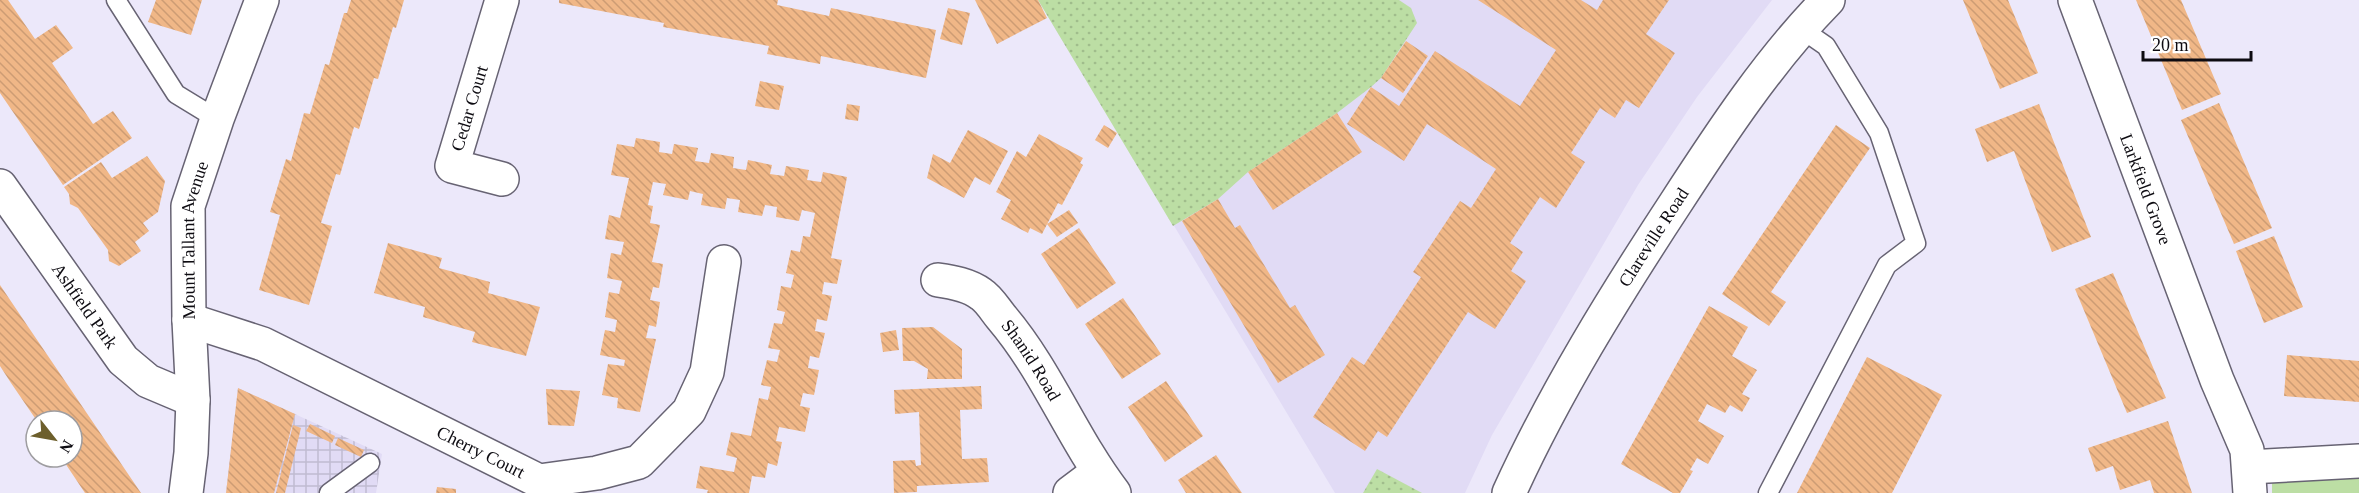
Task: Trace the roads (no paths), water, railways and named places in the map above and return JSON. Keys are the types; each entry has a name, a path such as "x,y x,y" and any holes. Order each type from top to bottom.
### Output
{"street":[{"name":"Mount Tallant Avenue","path":"186,493 191,453 193,400 189,320 188,206 216,119 262,0"},
{"name":"Cedar Court","path":"501,179 452,166 502,0"},
{"name":"Clareville Road","path":"1509,493 1569,376 1625,280 1708,153 1800,28 1828,0"},
{"name":"Larkfield Grove","path":"2075,0 2217,380 2247,450 2249,480"},
{"name":"Ashfield Park","path":"0,186 123,360 148,381 193,400"},
{"name":"Cherry Court","path":"189,320 263,344 539,482 597,473 639,462 689,411 707,372 724,262"},
{"name":"Shanid Road","path":"938,280 958,283 982,294 1016,334 1057,400 1106,483 1070,493"},
{"path":"2249,480 2359,461"}],"lane":[{"path":"116,0 176,94 216,119"},
{"path":"1768,493 1887,265 1916,243 1878,133 1826,46 1800,28"},
{"path":"329,493 370,463"}]}
